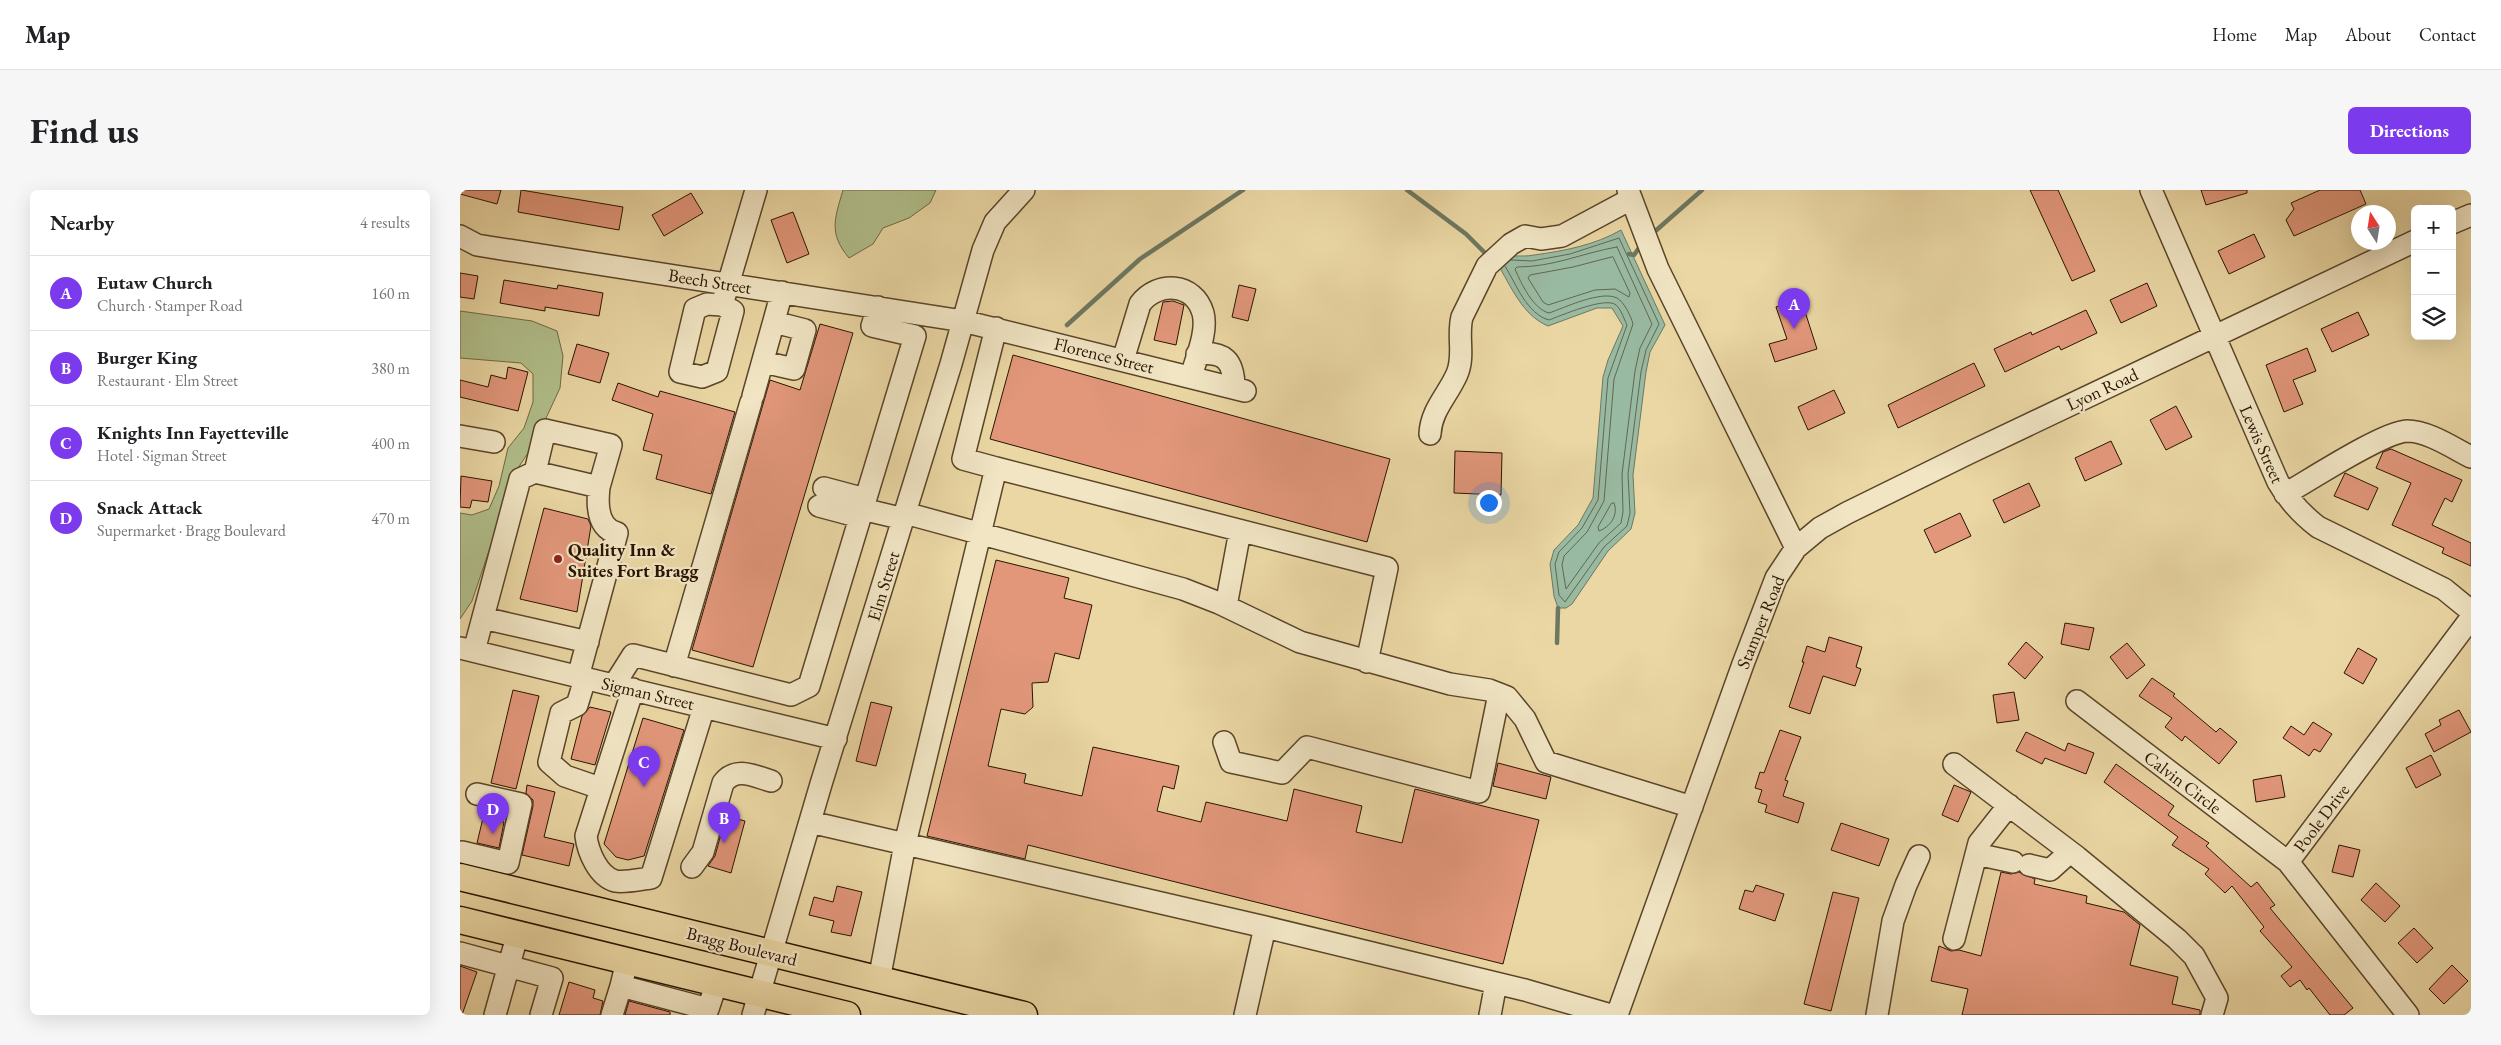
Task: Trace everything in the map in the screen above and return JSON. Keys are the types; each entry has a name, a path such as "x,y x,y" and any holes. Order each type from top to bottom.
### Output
{"main road":[{"name":"Bragg Boulevard","path":"460,877 498,873 603,912 1024,1015"},
{"path":"460,920 716,982 757,1004 847,1015"}],"street":[{"path":"722,305 756,190"},
{"name":"Elm Street","path":"757,1004 986,240 1008,206 1024,190"},
{"name":"Lewis Street","path":"2151,190 2285,494 2302,515 2318,527 2444,589 2471,611"},
{"path":"1430,434 1430,421 1457,375 1461,361 1460,326 1462,317 1487,266 1511,244 1525,236 1541,239 1562,236 1629,195 1658,269 1796,548"},
{"path":"2456,221 2471,215"},
{"name":"Beech Street","path":"460,236 477,245 963,321"},
{"name":"Lyon Road","path":"1796,548 1820,528 1847,513 2411,243"},
{"path":"1123,360 1140,304 1155,290 1168,287 1179,288 1189,292 1197,300 1203,313 1203,330 1191,377"},
{"path":"677,700 680,667 782,292"},
{"path":"704,707 651,878 615,881 599,870 588,848 586,836 600,788 623,687 633,655 791,696 809,686 915,336 872,326 878,308"},
{"name":"Florence Street","path":"963,321 1239,389 1228,361 1221,355 1210,352 1197,354"},
{"path":"763,362 794,369 805,330 774,322"},
{"path":"996,328 963,459 1387,568 1367,662"},
{"path":"535,472 545,430 612,445 599,487 597,504 602,522 610,532 617,534 588,642 577,705 561,713 549,762 565,776 600,788"},
{"path":"2285,494 2379,441 2407,432 2421,434 2471,457"},
{"path":"460,436 494,442"},
{"path":"879,980 905,844 996,468"},
{"path":"467,650 483,618 520,479 535,472 599,487"},
{"path":"822,497 862,508 981,534 1182,589 1226,606 1300,642 1450,684 1489,690 1507,697 1525,719 1546,762 1692,807"},
{"path":"1226,606 1240,531"},
{"name":"Stamper Road","path":"1617,1015 1742,664 1776,578 1796,548"},
{"path":"483,618 588,642"},
{"name":"Poole Drive","path":"2408,1015 2288,862 2471,618"},
{"name":"Sigman Street","path":"467,650 836,739"},
{"path":"755,720 765,689"},
{"path":"1224,742 1231,762 1282,772 1307,747 1479,792 1499,694"},
{"name":"Calvin Circle","path":"2077,701 2288,862"},
{"path":"1954,764 2070,852 2177,939 2194,956 2218,998 2212,1015"},
{"path":"692,867 703,852 723,783 728,776 743,773 771,781"},
{"path":"462,852 498,873 508,863 521,804 477,794"},
{"path":"1954,939 1979,843 2009,805"},
{"path":"810,822 1266,927 1496,983 1574,1010 1611,1015"},
{"path":"1976,854 2050,870 2070,852"},
{"path":"1877,1015 1893,921 1919,856"},
{"path":"603,912 615,881"},
{"path":"1245,1015 1266,927"},
{"path":"495,1015 518,934"},
{"path":"460,954 552,978 542,1015"},
{"path":"612,1015 627,961"},
{"path":"621,986 708,1009 716,982"},
{"path":"1490,1015 1496,983"}],"shaded area":[{"path":"843,190 936,190 930,203 909,218 883,228 873,244 849,258 838,241 835,225"},
{"path":"460,311 532,321 557,331 563,356 560,388 534,444 516,471 472,601 460,619 460,513 472,515 489,509 499,486 508,448 524,428 533,402 533,374 521,363 460,358"}],"water":[{"path":"1621,230 1665,325 1650,352 1646,372 1633,475 1635,513 1631,529 1608,551 1572,604 1566,608 1558,608 1554,596 1550,564 1554,550 1578,525 1593,498 1603,377 1608,360 1623,326 1612,308 1597,308 1548,326 1531,315 1524,307 1497,263 1511,256 1528,256 1579,247 1601,240"}],"building":[{"path":"460,190 501,190 497,204 460,194"},
{"path":"521,190 623,207 619,230 518,212"},
{"path":"2030,190 2058,190 2095,271 2072,281"},
{"path":"2201,190 2247,190 2247,193 2206,205"},
{"path":"2320,190 2360,190 2366,204 2351,205 2351,211 2294,236 2286,220 2294,209 2291,203"},
{"path":"691,193 703,213 664,236 652,215"},
{"path":"793,212 809,254 787,263 771,220"},
{"path":"2254,234 2265,257 2229,274 2218,251"},
{"path":"460,273 478,276 474,299 460,297"},
{"path":"504,280 557,289 558,285 603,293 599,316 545,307 545,311 500,303"},
{"path":"2147,283 2157,306 2121,323 2110,300"},
{"path":"1239,285 1256,289 1248,321 1232,317"},
{"path":"1801,299 1817,349 1775,362 1769,344 1787,339 1776,307"},
{"path":"1173,301 1184,305 1176,345 1154,340 1163,302"},
{"path":"2086,310 2097,333 2061,350 2059,346 2005,372 1994,349 2031,332 2032,335"},
{"path":"2358,312 2369,335 2332,352 2321,329"},
{"path":"820,324 853,333 753,667 692,650 770,380 800,390"},
{"path":"577,344 609,353 600,383 568,374"},
{"path":"2307,348 2316,371 2293,380 2303,404 2284,412 2266,365"},
{"path":"1013,355 1390,459 1367,542 990,439"},
{"path":"1974,363 1985,386 1898,428 1888,405"},
{"path":"508,367 528,372 518,411 460,397 460,380 488,387 491,375 506,379"},
{"path":"618,383 658,397 660,391 735,412 711,494 656,479 662,455 643,450 653,414 612,400"},
{"path":"1834,390 1845,413 1808,430 1798,407"},
{"path":"2176,406 2192,437 2166,450 2150,420"},
{"path":"2111,441 2122,464 2085,481 2075,458"},
{"path":"2391,449 2462,480 2452,502 2445,498 2432,525 2471,543 2471,566 2442,553 2444,548 2392,525 2411,483 2376,468 2383,452"},
{"path":"1455,451 1502,453 1501,495 1454,493"},
{"path":"2345,473 2378,488 2368,510 2334,496"},
{"path":"461,476 492,481 488,502 472,500 470,508 460,507"},
{"path":"2029,483 2040,506 2004,523 1993,500"},
{"name":"Quality Inn & Suites Fort Bragg","path":"544,508 588,519 591,526 577,612 520,599"},
{"path":"1960,513 1971,536 1935,553 1924,530"},
{"path":"996,560 1069,578 1064,598 1092,605 1079,659 1055,653 1048,682 1032,683 1033,707 1025,714 1001,709 988,766 1026,774 1024,783 1082,796 1093,747 1179,766 1174,789 1163,786 1157,811 1201,822 1206,802 1287,821 1294,789 1362,806 1356,832 1402,843 1415,789 1539,820 1503,964 1028,845 1025,859 927,836"},
{"path":"2065,623 2094,628 2089,650 2061,644"},
{"path":"1829,637 1862,647 1856,667 1861,669 1855,686 1823,676 1810,714 1789,707 1804,662 1802,662 1807,646 1825,652"},
{"path":"2026,642 2043,657 2025,679 2008,664"},
{"path":"2127,643 2145,665 2127,679 2110,657"},
{"path":"2358,648 2377,659 2363,684 2344,673"},
{"path":"2152,678 2175,694 2173,696 2216,732 2220,728 2237,742 2219,764 2185,736 2182,741 2165,727 2172,718 2139,696"},
{"path":"513,690 539,696 516,789 491,783"},
{"path":"2014,692 2019,720 1997,723 1993,695"},
{"path":"871,702 892,707 876,766 856,761"},
{"path":"590,707 611,712 595,765 571,759 582,716"},
{"path":"2459,710 2471,732 2434,752 2425,734 2441,725 2439,720"},
{"path":"643,718 684,730 644,856 628,860 616,857 604,844"},
{"path":"2313,722 2332,734 2320,752 2314,749 2309,756 2283,738 2291,726 2304,735"},
{"path":"1780,730 1801,737 1785,780 1788,781 1783,796 1804,803 1798,823 1765,812 1767,805 1758,802 1762,790 1755,788 1760,772 1764,773"},
{"path":"2026,732 2065,751 2068,743 2094,753 2086,774 2045,758 2042,764 2016,751"},
{"path":"2431,755 2441,775 2416,788 2406,768"},
{"path":"1498,763 1551,777 1546,799 1493,786"},
{"path":"2116,764 2174,806 2168,815 2209,843 2206,846 2251,887 2257,882 2275,905 2270,908 2353,1008 2344,1015 2330,1015 2309,988 2307,990 2300,980 2290,987 2281,976 2292,967 2260,931 2264,927 2232,886 2225,893 2205,874 2209,869 2172,845 2178,837 2104,782"},
{"path":"2281,775 2285,797 2256,802 2253,780"},
{"path":"527,785 555,792 544,837 574,844 569,866 522,855 533,806 533,800 526,793"},
{"path":"1954,785 1971,792 1958,822 1942,815"},
{"path":"726,816 745,821 731,873 708,866 715,856"},
{"path":"483,818 504,822 499,848 477,843"},
{"path":"1841,823 1889,839 1879,866 1831,850"},
{"path":"2339,845 2360,850 2353,877 2332,872"},
{"path":"2001,872 2011,874 2019,872 2035,879 2034,884 2087,896 2086,903 2124,912 2140,925 2130,965 2178,977 2172,1004 2200,1010 2200,1015 1962,1015 1968,989 1931,981 1939,946 1951,951 1959,950 1981,956"},
{"path":"2376,883 2400,906 2385,922 2361,900"},
{"path":"1756,885 1784,894 1775,921 1739,909 1745,890 1753,892"},
{"path":"837,886 862,892 851,936 831,932 834,921 809,915 814,897 833,902"},
{"path":"1833,892 1859,898 1831,1011 1804,1004"},
{"path":"2414,928 2433,948 2417,963 2398,943"},
{"path":"2452,965 2468,981 2444,1004 2429,989"},
{"path":"460,966 477,972 462,1015 460,1015"},
{"path":"569,982 595,990 593,998 603,1001 600,1015 559,1015"},
{"path":"629,1001 670,1012 670,1015 625,1015"}],"waterway":[{"path":"1067,325 1140,259 1243,190"},
{"path":"1407,190 1466,234 1488,256"},
{"path":"1652,234 1702,190"},
{"path":"1629,254 1634,255 1641,245"},
{"path":"1557,643 1558,608"}],"place":[{"name":"Eutaw Church","path":"1794,329"},
{"name":"Quality Inn & Suites Fort Bragg","path":"558,559"},
{"name":"Knights Inn Fayetteville","path":"644,787"},
{"name":"Snack Attack","path":"493,834"},
{"name":"Burger King","path":"724,843"}]}
